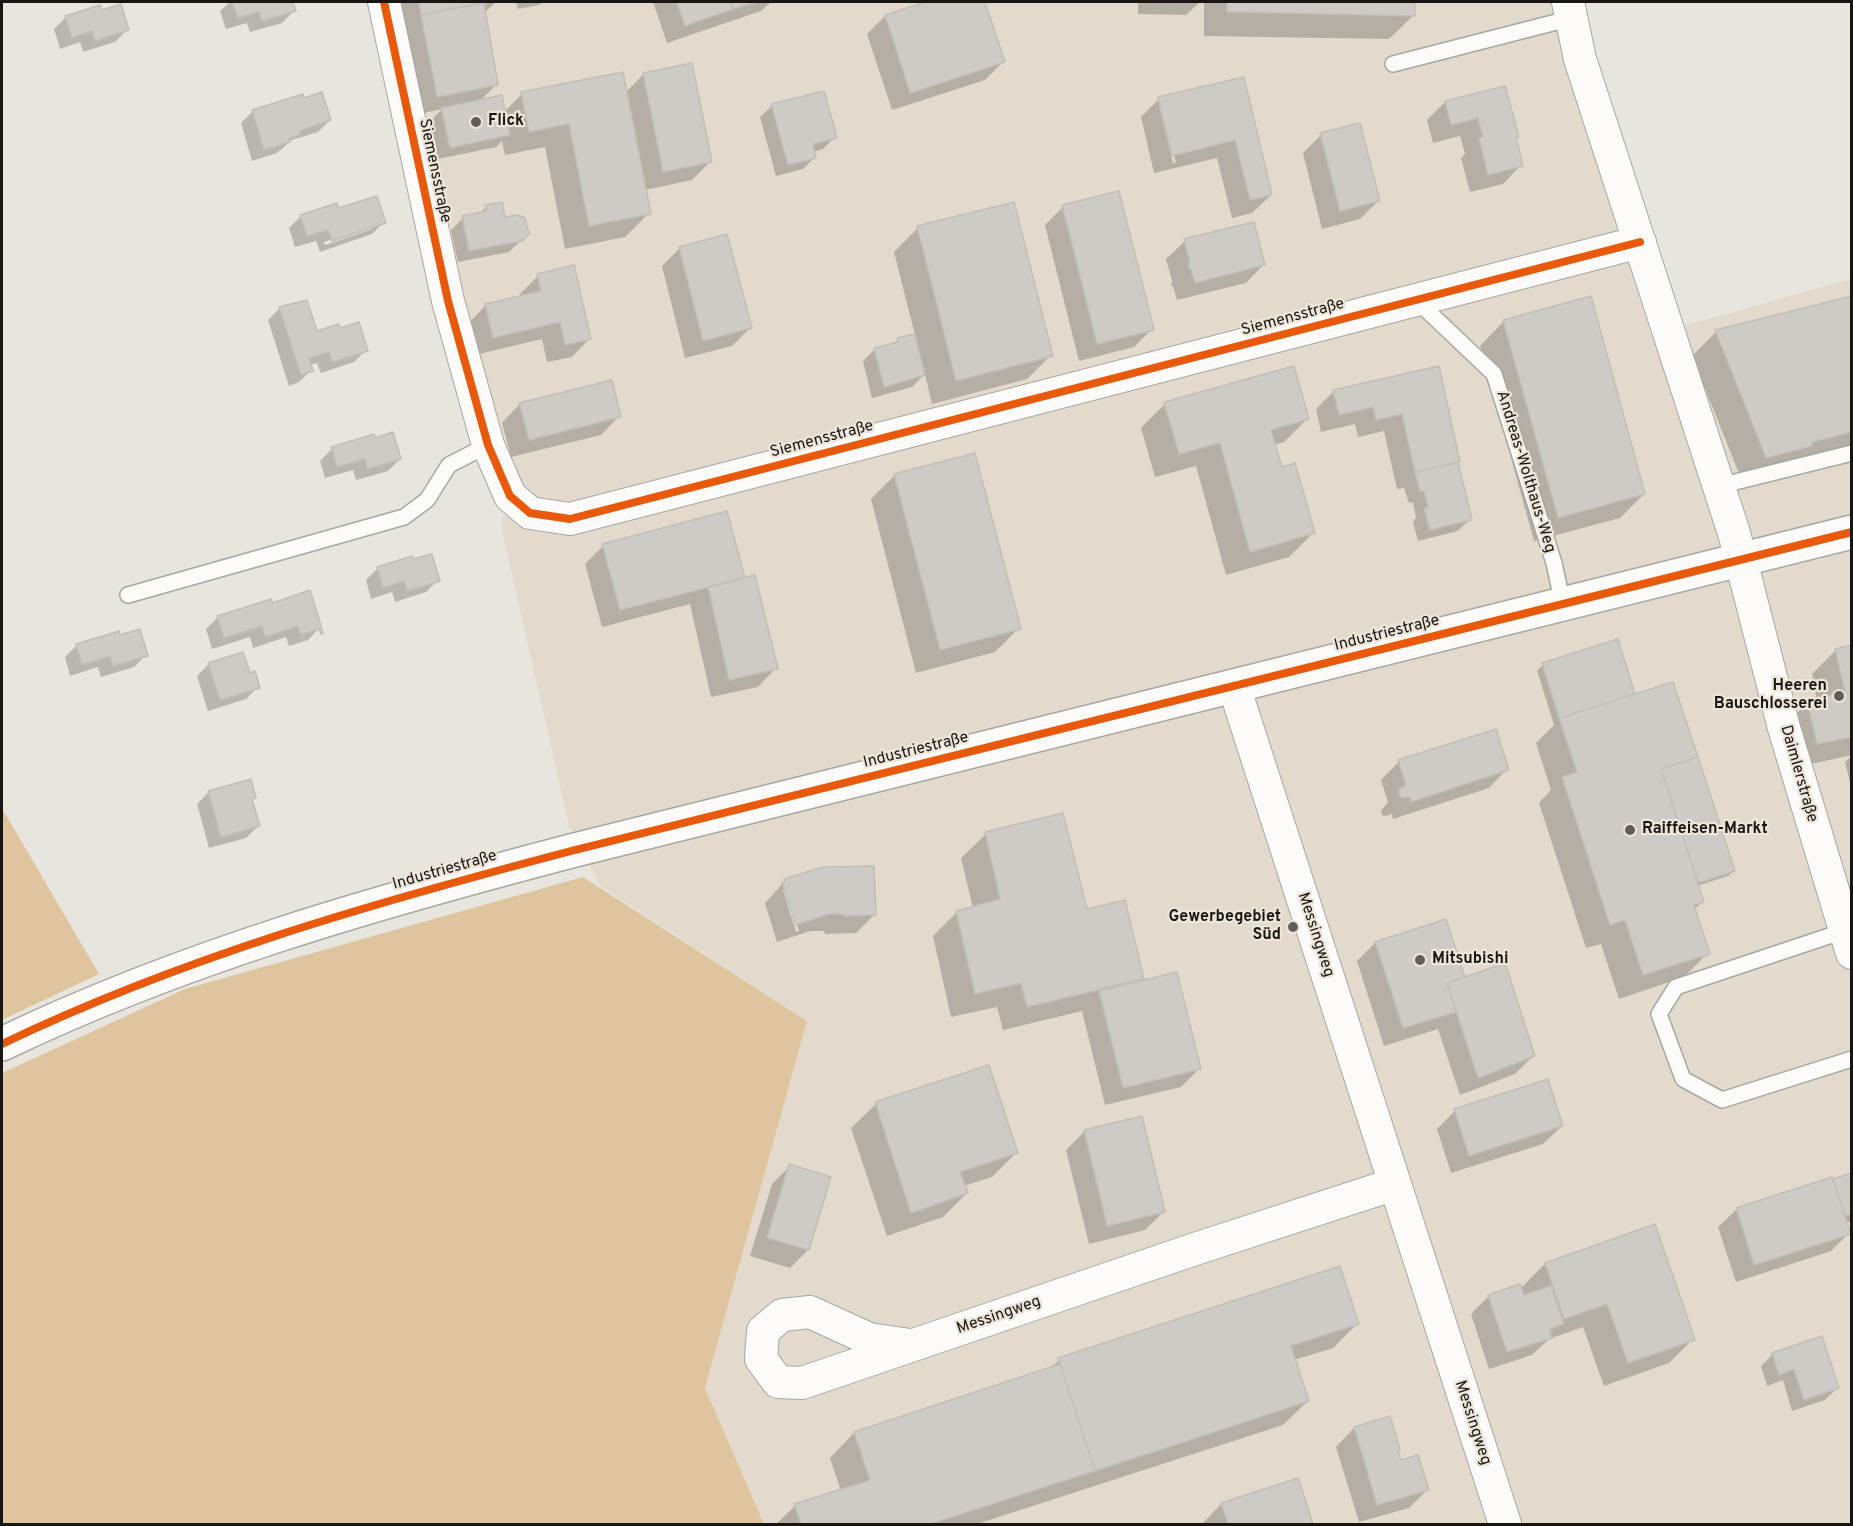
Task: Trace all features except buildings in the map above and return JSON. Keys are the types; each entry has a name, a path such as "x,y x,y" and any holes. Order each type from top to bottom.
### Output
{"street":[{"name":"Siemensstraße","path":"384,2 448,301 488,445 510,496 530,513 570,519 1640,242"},
{"path":"1570,10 1580,59 1742,560"},
{"name":"Industriestraße","path":"2,1044 103,999 178,970 295,929 432,888 571,851 1851,532"},
{"name":"Daimlerstraße","path":"1742,560 1784,728 1848,942"},
{"name":"Messingweg","path":"1236,686 1240,705 1505,1524"},
{"name":"Messingweg","path":"910,1346 1395,1184"}],"lane":[{"path":"1393,64 1570,10"},
{"name":"Andreas-Wolthaus-Weg","path":"1416,300 1494,374 1554,563 1563,605"},
{"path":"128,595 404,518 427,500 449,465 488,445"},
{"path":"1719,486 1851,453"},
{"path":"1848,942 1676,987 1659,1014 1683,1078 1722,1100 1851,1059"}],"shaded area":[{"path":"396,2 1553,2 1565,61 1651,335 1851,279 1851,1524 764,1524 705,1388 807,1021 600,886 569,825 501,526 517,478 502,440 461,299"},
{"path":"2,811 99,974 2,1020"},
{"path":"583,877 807,1021 705,1388 764,1524 2,1524 2,1073 185,989"}],"cycle path":[{"path":"384,2 448,301 488,445 510,496 530,513 570,519 1640,242"},
{"path":"2,1044 140,984 210,958 426,890 571,851 1852,532"}],"place":[{"name":"Flick","path":"476,122"},
{"name":"Heeren Bauschlosserei","path":"1839,696"},
{"name":"Raiffeisen-Markt","path":"1630,830"},
{"name":"Gewerbegebiet Süd","path":"1293,927"},
{"name":"Mitsubishi","path":"1420,960"}]}
